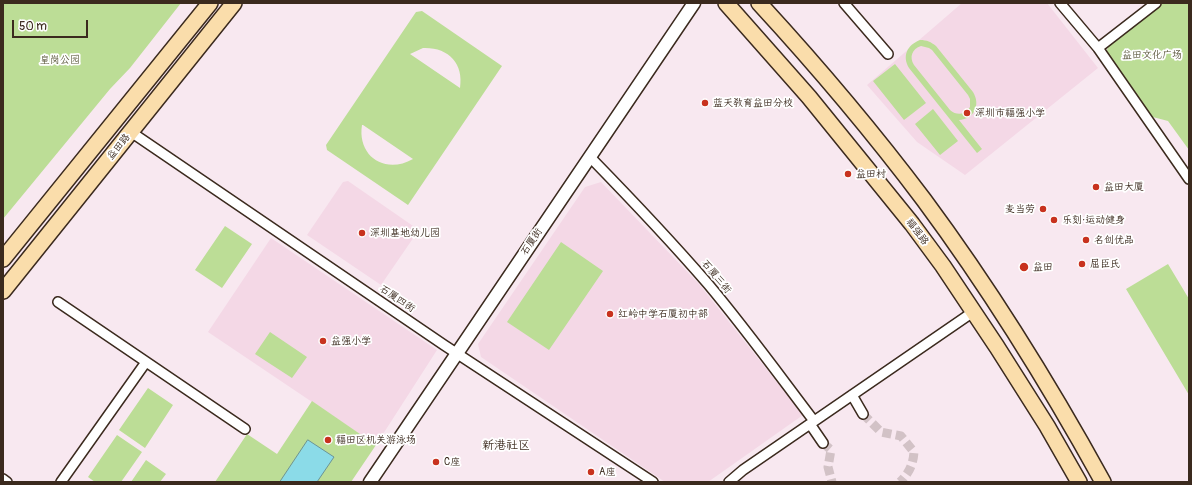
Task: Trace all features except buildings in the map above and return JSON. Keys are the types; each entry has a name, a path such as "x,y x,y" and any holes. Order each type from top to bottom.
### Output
{"main road":[{"name":"益田路","path":"3,259 210,3"},
{"name":"益田路","path":"3,290 234,3"},
{"name":"福强路","path":"726,3 809,97 916,230 943,266 1023,387 1080,482"},
{"path":"759,3 838,92 924,200 1004,315 1042,374 1103,482"}],"street":[{"name":"石厦街","path":"370,482 694,3"},
{"path":"844,3 888,54"},
{"path":"1060,3 1098,48 1189,179"},
{"path":"1098,48 1156,3"},
{"name":"石厦四街","path":"131,132 457,353 653,482"},
{"name":"石厦三街","path":"590,157 650,219 708,284 762,352 812,423 823,443"},
{"path":"58,302 245,429"},
{"path":"729,482 743,470 973,312"},
{"path":"61,482 146,362"},
{"path":"852,395 863,414"},
{"path":"3,479 7,482"}],"shaded area":[{"name":"深圳市福强小学","path":"962,3 1047,3 1098,68 965,175 917,142 867,85"},
{"name":"深圳基地幼儿园","path":"348,181 416,228 416,234 381,285 307,235 343,182"},
{"name":"红岭中学石厦初中部","path":"601,182 699,284 803,415 708,482 665,482 481,357 478,344 585,187"},
{"name":"益强小学","path":"271,238 437,350 376,445 208,332"}],"green space":[{"name":"皇岗公园","path":"3,3 181,3 130,68 110,89 3,219"},
{"name":"益田文化广场","path":"1161,3 1189,3 1189,150 1168,121 1149,116 1107,55 1109,42"},
{"path":"422,11 502,66 408,205 327,150 326,145 416,12","holes":["423,48 440,50 452,58 457,64 459,71 461,79 460,88 410,54","363,125 413,159 393,165 375,160 364,146"]},
{"path":"925,40 936,46 973,92 976,102 975,110 969,117 959,120 982,149 977,153 909,68 906,59 907,51 916,42","holes":["921,46 929,48 968,95 970,99 970,107 966,112 958,114 950,110 912,62 912,54 915,49"]},
{"path":"895,64 926,103 904,120 873,81"},
{"path":"933,109 958,141 940,155 915,124"},
{"path":"225,226 252,244 222,288 195,270"},
{"path":"561,242 603,271 549,350 507,322"},
{"path":"1168,264 1189,299 1189,395 1126,289"},
{"path":"270,332 307,357 292,378 255,354"},
{"path":"148,388 173,405 145,448 119,430"},
{"name":"福田区机关游泳场","path":"312,401 376,445 351,482 215,482 247,434 277,454"},
{"path":"117,435 142,452 121,482 95,482 88,477"},
{"path":"146,460 166,474 160,482 131,482"}],"water":[{"name":"福田区机关游泳场","path":"308,440 334,457 317,482 280,482"}],"tunnel":[{"path":"863,414 881,432 901,436 914,452 913,461 910,468 900,482"},
{"path":"823,443 831,450 828,467 832,482"}],"place":[{"name":"蓝天教育益田分校","path":"705,103"},
{"name":"深圳市福强小学","path":"967,113"},
{"name":"益田村","path":"848,174"},
{"name":"益田大厦","path":"1096,187"},
{"name":"麦当劳","path":"1043,209"},
{"name":"乐刻·运动健身","path":"1054,220"},
{"name":"深圳基地幼儿园","path":"362,233"},
{"name":"名创优品","path":"1086,240"},
{"name":"屈臣氏","path":"1082,264"},
{"name":"益田","path":"1024,267"},
{"name":"红岭中学石厦初中部","path":"610,314"},
{"name":"益强小学","path":"323,341"},
{"name":"福田区机关游泳场","path":"328,440"},
{"name":"C座","path":"436,462"},
{"name":"A座","path":"591,472"}],"district":[{"name":"新港社区","path":"506,446"}]}
